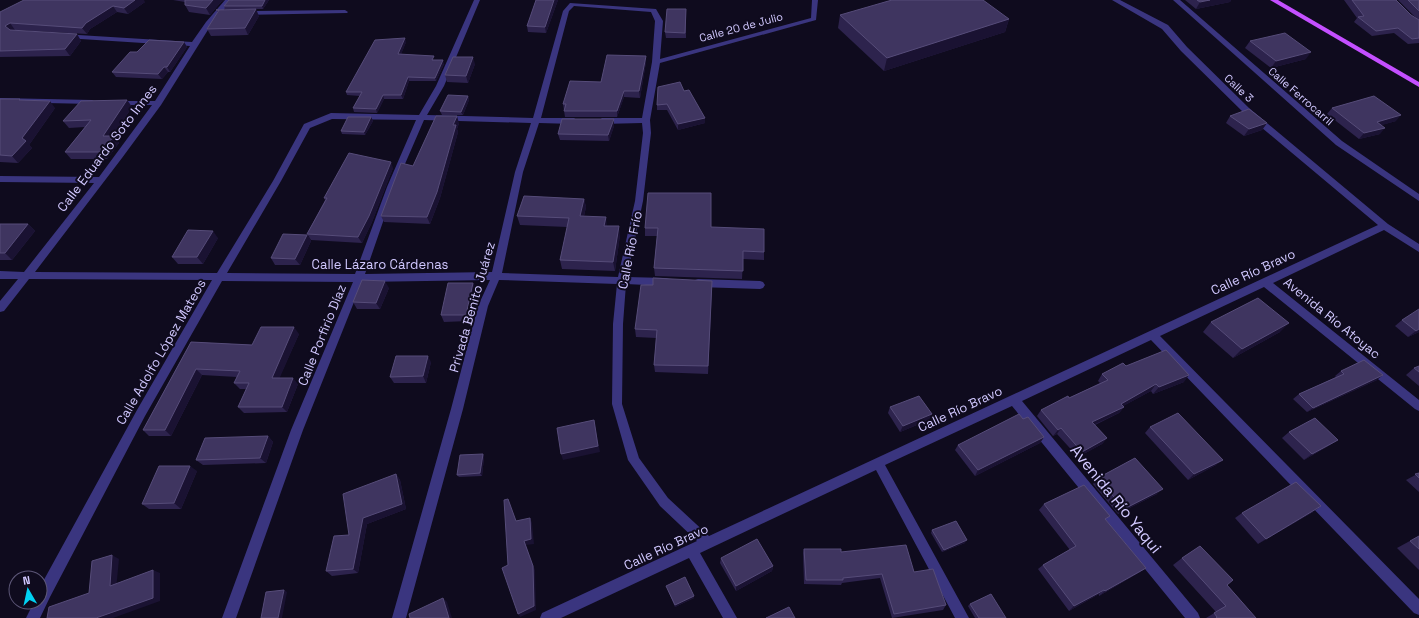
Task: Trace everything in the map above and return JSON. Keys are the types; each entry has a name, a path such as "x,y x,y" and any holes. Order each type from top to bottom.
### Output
{"main road":[{"path":"1273,0 1419,86"}],"street":[{"name":"Calle Eduardo Soto Innes","path":"0,308 158,103 190,54 194,44 216,13 229,0"},
{"name":"Calle Porfirio Díaz","path":"229,618 297,430 359,278 391,187 421,118 440,86 477,0"},
{"name":"Calle 20 de Julio","path":"656,62 814,19 815,0"},
{"name":"Calle 3","path":"1115,0 1128,4 1165,27 1184,49 1246,110 1385,226 1419,249"},
{"name":"Calle Ferrocarril","path":"1176,0 1339,143 1419,198"},
{"name":"Calle Río Frío","path":"572,4 654,10 658,21 656,62 646,120 647,133 639,201 622,280 618,324 617,404 634,460 664,502 708,543"},
{"name":"Privada Benito Juárez","path":"399,618 457,409 483,306 496,276 519,172 536,120 566,11 572,4"},
{"path":"216,13 346,12"},
{"path":"54,35 194,44"},
{"path":"0,100 158,103"},
{"name":"Calle Adolfo López Mateos","path":"33,618 45,592 141,413 220,276 240,245 307,126 331,116 421,118"},
{"path":"421,118 586,121 646,120"},
{"path":"0,179 100,180"},
{"name":"Calle Río Bravo","path":"547,618 1385,226"},
{"name":"Calle Lázaro Cárdenas","path":"0,275 359,278 496,276 676,282"},
{"name":"Avenida Río Atoyac","path":"1265,282 1419,406"},
{"path":"691,283 760,285"},
{"path":"1152,335 1419,608"},
{"name":"Avenida Río Yaqui","path":"1014,400 1193,618"},
{"path":"878,463 962,618"},
{"path":"692,550 730,618"}],"building":[{"path":"24,0 135,0 124,8 113,6 86,23 82,28 10,23 5,26 10,30 77,34 65,49 0,51 0,12"},
{"path":"185,0 213,0 206,8 185,5"},
{"path":"229,0 265,0 262,6 224,6"},
{"path":"536,0 554,0 545,27 527,26"},
{"path":"892,0 983,0 1009,19 887,58 840,15"},
{"path":"1197,0 1210,0 1200,2"},
{"path":"1352,0 1396,0 1411,15 1419,20 1419,38 1412,39 1398,28 1376,31 1358,17 1364,16"},
{"path":"1408,0 1419,0 1419,11"},
{"path":"256,9 245,28 207,29 219,10 216,10"},
{"path":"667,9 686,9 685,33 665,32"},
{"path":"1285,33 1311,52 1276,61 1250,41"},
{"path":"405,38 398,54 434,56 432,60 443,60 435,78 408,77 401,95 383,95 376,109 353,108 362,92 346,92 375,40"},
{"path":"149,40 184,42 167,67 164,67 158,74 112,72 130,52 137,52"},
{"path":"607,55 646,56 639,91 624,91 617,111 564,111 566,104 563,104 570,81 601,82"},
{"path":"453,57 473,57 466,76 445,75"},
{"path":"680,82 684,91 689,90 705,118 678,124 667,104 657,105 658,87"},
{"path":"448,95 468,96 461,112 440,111"},
{"path":"1374,96 1401,115 1377,122 1385,128 1364,133 1332,108"},
{"path":"0,99 50,101 22,138 26,141 12,156 0,155"},
{"path":"127,100 103,136 114,136 101,152 65,152 91,120 63,121 81,101"},
{"path":"1249,109 1267,123 1249,129 1230,116"},
{"path":"436,116 457,116 453,125 456,125 437,192 427,217 381,216 401,163 413,166"},
{"path":"348,117 371,117 364,132 341,131"},
{"path":"562,119 614,119 608,135 558,134"},
{"path":"349,153 391,162 369,216 358,237 307,234 327,198 324,198"},
{"path":"648,193 711,193 711,227 764,229 764,252 743,251 743,271 654,268 658,228 645,228"},
{"path":"524,196 584,199 580,216 606,217 604,226 619,226 613,262 560,260 569,218 517,216"},
{"path":"0,224 28,224 5,253 0,253"},
{"path":"188,230 213,231 197,257 172,257"},
{"path":"283,234 307,235 295,259 271,258"},
{"path":"653,278 712,281 708,366 654,365 657,330 635,329 641,285 653,285"},
{"path":"362,280 385,281 376,303 353,302"},
{"path":"448,283 473,283 466,315 441,315"},
{"path":"1258,298 1289,323 1242,349 1211,322"},
{"path":"1419,309 1419,329 1416,331 1402,320"},
{"path":"261,327 294,327 272,378 293,378 282,407 238,407 249,383 234,383 240,371 196,369 165,430 143,430 191,342 252,345"},
{"path":"1166,350 1189,375 1159,387 1156,384 1121,404 1124,407 1092,422 1107,438 1082,452 1061,428 1058,430 1041,410 1068,396 1069,398 1108,380 1102,374 1123,363 1126,366"},
{"path":"396,356 428,356 423,376 390,377"},
{"path":"1364,360 1383,375 1313,408 1299,394 1344,374 1341,371"},
{"path":"1419,366 1419,372 1414,368"},
{"path":"919,396 932,414 903,426 890,407"},
{"path":"1178,413 1223,460 1194,474 1150,427"},
{"path":"1019,414 1023,419 1028,417 1044,437 978,470 958,445"},
{"path":"1315,418 1338,440 1312,454 1289,432"},
{"path":"594,420 598,446 561,454 557,428"},
{"path":"268,436 260,458 196,460 205,438"},
{"path":"483,454 480,473 457,475 460,455"},
{"path":"1135,458 1163,489 1124,509 1098,478"},
{"path":"159,466 190,466 174,503 142,504"},
{"path":"396,474 402,504 363,518 353,569 326,571 334,536 349,535 343,494"},
{"path":"1296,482 1321,506 1266,539 1242,513"},
{"path":"1084,485 1110,516 1105,519 1146,568 1105,591 1104,590 1074,606 1043,565 1076,546 1044,504"},
{"path":"508,499 516,521 530,518 531,539 524,541 533,566 534,606 518,614 502,568 508,565 504,500"},
{"path":"956,521 967,540 944,550 932,530"},
{"path":"1419,536 1419,549 1410,541"},
{"path":"757,539 773,566 736,586 721,558"},
{"path":"906,545 914,572 933,569 946,605 894,614 882,574 843,578 843,580 806,580 804,549 841,549 841,552"},
{"path":"1200,546 1233,580 1227,585 1256,618 1216,618 1217,617 1214,613 1226,606 1182,558"},
{"path":"112,555 110,586 153,570 153,598 96,618 47,618 49,607 89,593 92,561"},
{"path":"685,577 694,596 675,605 666,586"},
{"path":"284,590 278,618 261,618 266,592"},
{"path":"991,594 1006,618 979,618 970,604"},
{"path":"443,598 449,618 410,618 409,614"},
{"path":"789,607 795,618 766,618"}]}
